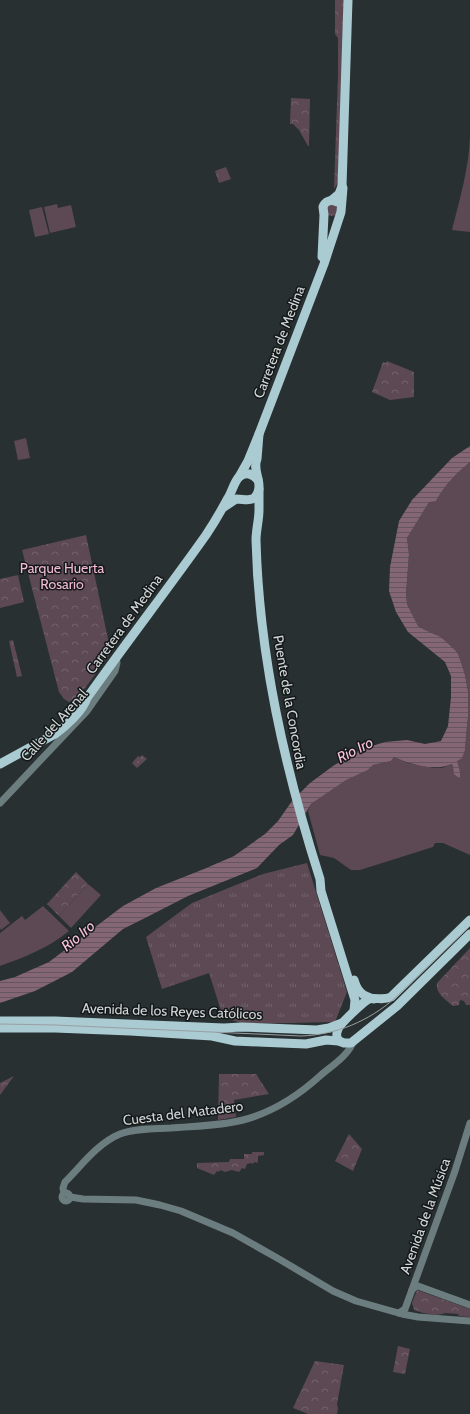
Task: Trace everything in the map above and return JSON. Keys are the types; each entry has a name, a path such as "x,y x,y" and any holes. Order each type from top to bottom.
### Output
{"main road":[{"path":"321,268 324,215 322,210 327,202 339,194 342,186 348,0"},
{"name":"Carretera de Medina","path":"0,764 63,728 82,706 116,657 175,579 223,508 248,461 260,434 341,212 342,186"},
{"path":"324,215 332,219 337,218 341,212 338,203 332,200"},
{"name":"Puente de la Concordia","path":"260,434 258,459 256,461 258,484 256,510 259,516 256,526 259,590 269,677 286,763 320,878"},
{"path":"223,508 234,500 243,500 253,498 257,494 258,484 253,476 248,474 244,474 238,479 235,492 237,497 243,500 256,510"},
{"name":"Carretera de Medina","path":"0,760 53,729 64,721 87,698"},
{"path":"320,878 326,889 357,989 364,995 376,999 380,1002 383,1008 378,1021"},
{"path":"320,878 321,891 355,1000 354,1011"},
{"path":"340,1042 336,1034 339,1026 354,1011 368,1000 386,999 395,993 470,920"},
{"path":"354,1040 397,1006 470,934"},
{"name":"Avenida de los Reyes Católicos","path":"0,1021 55,1020 306,1031 322,1030 342,1023"},
{"name":"Avenida de los Reyes Católicos","path":"0,1028 130,1031 212,1036 240,1042 301,1044 323,1040 348,1043 354,1040"}],"street":[{"name":"Calle del Arenal","path":"0,803 87,711 115,671 117,663 116,657"},
{"name":"Cuesta del Matadero","path":"354,1040 352,1046 340,1058 299,1094 281,1106 236,1122 133,1131 115,1136 97,1149 65,1182 63,1188 67,1195 83,1199 136,1200 181,1211 233,1233 333,1291 356,1301 399,1313"},
{"path":"340,1042 342,1048 340,1058"},
{"name":"Avenida de la Música","path":"399,1313 405,1309 410,1297 464,1146 470,1123"},
{"path":"412,1290 418,1286 470,1305"},
{"path":"410,1297 409,1305 412,1311 423,1317"},
{"path":"399,1313 418,1317 470,1321"}],"green space":[{"path":"335,0 346,0 339,181 334,189 338,74 338,38 335,34"},
{"path":"291,98 310,99 309,146 299,130 293,124 290,124"},
{"path":"470,136 470,232 452,230 466,171"},
{"path":"226,167 231,179 219,183 215,171"},
{"path":"57,204 58,208 71,205 76,227 50,233 44,207"},
{"path":"332,204 336,206 338,210 336,214 332,216 328,214 326,210 328,206"},
{"path":"42,207 49,234 35,237 29,210"},
{"path":"387,361 414,372 414,397 390,400 372,392 383,362 386,363"},
{"path":"26,438 30,458 18,460 14,441"},
{"path":"470,462 470,855 443,843 435,843 433,847 360,870 351,870 334,858 320,855 308,811 311,804 345,780 368,770 373,765 391,761 394,757 408,763 442,768 461,758 465,750 468,717 468,691 465,675 454,649 441,637 418,626 407,604 406,594 409,554 407,538 429,501 436,501 443,489"},
{"name":"Parque Huerta Rosario","path":"86,535 111,653 77,699 69,702 64,699 59,692 22,550"},
{"path":"18,575 24,602 0,608 0,579"},
{"path":"13,640 22,676 17,677 9,641"},
{"path":"142,755 147,759 137,768 132,763 138,756 140,757"},
{"path":"307,863 347,992 335,1022 244,1024 223,1017 209,973 162,989 146,937 192,903 263,874"},
{"path":"76,872 88,884 59,916 47,904"},
{"path":"88,884 101,895 71,928 59,916"},
{"path":"43,906 69,931 36,952 0,966 0,933 22,916 25,920"},
{"path":"0,910 10,923 1,930 0,928"},
{"path":"470,948 470,1005 466,1005 464,1001 460,1000 459,1005 453,1006 439,993 437,983"},
{"path":"219,1074 256,1074 269,1094 234,1100 236,1117 218,1120"},
{"path":"14,1076 0,1095 0,1083"},
{"path":"349,1134 362,1149 353,1171 335,1161"},
{"path":"252,1152 264,1152 264,1155 258,1156 257,1163 247,1164 245,1169 242,1168 239,1172 232,1170 225,1172 220,1170 214,1175 197,1168 197,1163 229,1162 230,1159 244,1159 244,1154 252,1154"},
{"path":"417,1290 470,1309 470,1317 445,1313 438,1315 430,1314 414,1310 412,1303"},
{"path":"398,1346 410,1349 405,1374 393,1372"},
{"path":"315,1361 344,1365 337,1404 337,1414 308,1414 293,1408"}],"shaded area":[{"path":"470,446 470,462 443,489 436,501 429,502 407,538 409,554 406,594 407,604 418,626 441,637 454,649 458,654 465,675 468,691 468,717 465,750 462,758 457,761 460,778 454,774 453,765 451,764 430,767 407,762 394,757 391,761 373,765 368,770 346,780 311,804 293,835 279,845 257,868 188,896 123,929 72,972 35,991 0,1003 0,981 15,977 49,962 123,906 156,888 234,856 265,834 278,821 292,801 310,783 333,766 362,749 385,742 407,740 425,744 441,741 448,726 451,697 451,676 445,662 408,632 396,612 389,591 390,567 399,521 412,500 452,458"}],"tram line":[{"path":"0,1024 301,1036 327,1033 339,1030 363,1020 385,1006 470,926"}],"water label":[{"name":"Rio Iro","path":"355,750"},
{"name":"Rio Iro","path":"78,936"}]}
